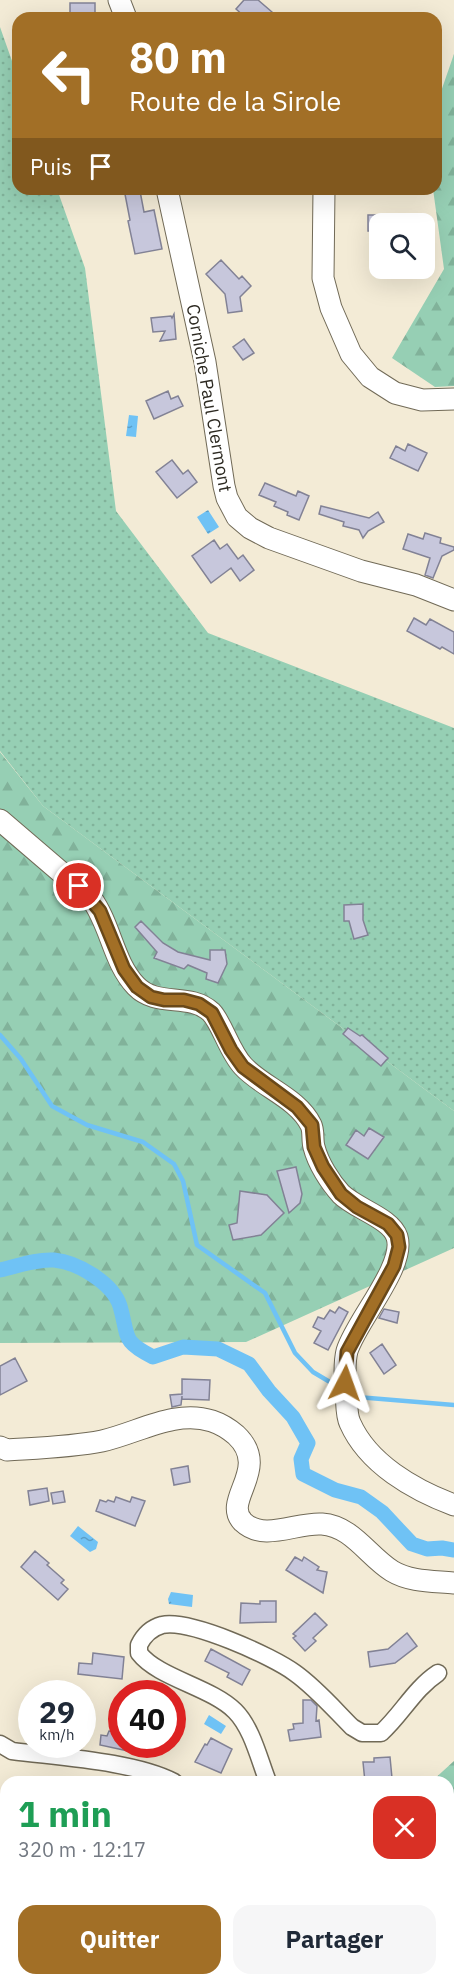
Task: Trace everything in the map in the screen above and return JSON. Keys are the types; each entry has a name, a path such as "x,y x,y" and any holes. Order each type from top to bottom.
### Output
{"street":[{"name":"Corniche Paul Clermont","path":"167,195 205,362 224,486 227,498 237,517 249,528 288,546 361,571 416,585 454,600"},
{"path":"324,195 323,278 331,308 351,354 370,377 395,393 422,400 454,399"},
{"path":"0,820 91,898 100,911 124,969 137,987 151,997 164,1000 184,1000 199,1004 212,1013 231,1050 243,1067 297,1107 312,1125 314,1147 318,1157 341,1194 357,1207 388,1224 397,1235 399,1247 394,1266 347,1352 345,1383 349,1422 367,1449 401,1479 454,1505"},
{"path":"0,1447 7,1450 82,1444 120,1437 173,1420 197,1418 210,1420 232,1431 247,1449 250,1461 249,1472 237,1506 237,1513 242,1521 251,1527 269,1531 321,1523 338,1527 393,1572 420,1580 454,1584"},
{"path":"266,1776 245,1725 235,1711 221,1700 142,1658 139,1645 150,1630 163,1625 186,1626 266,1655 297,1674 352,1727 362,1733 381,1733 421,1686 438,1673"},
{"path":"0,1744 12,1751 114,1765 160,1776"}],"green space":[{"path":"0,27 12,61 12,195 59,195 85,268 116,511 208,633 454,728 454,1111 43,806 0,751"},
{"path":"454,54 454,386 435,387 392,358 444,269 434,195 442,195 442,89"},
{"path":"0,752 43,806 454,1111 454,1248 246,1342 0,1343"},
{"path":"454,1761 454,1776 438,1776"}],"water":[{"path":"129,415 138,416 136,437 126,436"},
{"path":"208,510 219,527 208,534 197,517"},
{"path":"78,1526 98,1542 96,1549 90,1552 70,1536"},
{"path":"171,1592 193,1595 192,1607 169,1604 168,1599"},
{"path":"209,1715 226,1726 221,1734 204,1724"}],"building":[{"path":"244,0 258,0 272,12 239,12 236,9"},
{"path":"70,3 95,3 95,12 70,12"},
{"path":"125,195 141,195 144,212 154,210 162,249 135,254 128,221 130,220"},
{"path":"221,260 239,279 242,276 251,286 240,297 242,311 228,313 225,294 206,274"},
{"path":"174,314 176,339 160,341 165,331 153,332 151,318 171,316 172,318"},
{"path":"244,339 254,353 243,360 233,347"},
{"path":"168,391 171,399 178,396 183,406 154,419 146,401"},
{"path":"408,444 427,453 418,471 390,458 396,446 405,451"},
{"path":"172,460 183,474 188,470 197,482 177,498 156,472"},
{"path":"265,483 296,496 298,491 309,496 299,520 274,506 276,502 259,495"},
{"path":"321,506 369,518 378,512 384,522 368,531 363,538 359,530 343,526 344,522 319,514"},
{"path":"425,533 441,538 440,543 454,547 454,550 442,556 433,578 425,575 430,558 403,549 408,534 423,539"},
{"path":"214,540 220,549 227,544 238,559 243,555 254,570 240,581 231,568 211,583 192,556"},
{"path":"414,618 426,625 430,619 454,632 454,654 407,631"},
{"path":"363,904 363,920 368,935 354,939 349,921 344,921 344,905"},
{"path":"141,921 163,943 178,952 210,960 210,950 225,950 227,964 218,983 206,979 207,973 188,965 184,969 154,958 157,952 135,927"},
{"path":"348,1028 362,1035 388,1058 381,1066 343,1034"},
{"path":"369,1128 384,1137 368,1159 346,1145 356,1130 364,1136"},
{"path":"296,1167 302,1194 300,1203 289,1213 277,1171"},
{"path":"240,1191 267,1195 284,1213 261,1235 233,1240 229,1225 237,1223"},
{"path":"339,1307 348,1312 328,1350 314,1343 321,1331 313,1327 318,1317 324,1319 330,1310 335,1313"},
{"path":"384,1309 399,1312 397,1323 379,1318"},
{"path":"382,1344 396,1365 384,1374 370,1353"},
{"path":"15,1358 27,1381 0,1395 0,1366"},
{"path":"182,1379 210,1380 209,1400 182,1399 182,1396 181,1405 172,1407 170,1395 182,1394"},
{"path":"188,1466 190,1482 174,1485 171,1469"},
{"path":"47,1488 49,1501 30,1505 28,1491"},
{"path":"63,1491 65,1502 53,1504 51,1493"},
{"path":"116,1497 130,1502 132,1497 145,1501 135,1526 96,1511 100,1500 114,1502"},
{"path":"35,1551 64,1580 61,1583 68,1589 58,1600 21,1567"},
{"path":"295,1557 302,1561 304,1557 319,1567 317,1570 327,1572 323,1593 286,1570"},
{"path":"260,1601 276,1601 276,1622 240,1623 241,1603 260,1604"},
{"path":"315,1613 327,1625 313,1638 316,1641 305,1651 293,1638 296,1636 293,1634"},
{"path":"407,1633 417,1646 395,1663 370,1667 368,1652 388,1649"},
{"path":"211,1649 250,1670 242,1685 227,1677 229,1673 205,1661"},
{"path":"93,1653 124,1657 122,1679 78,1674 79,1663 92,1664"},
{"path":"303,1700 311,1700 317,1706 316,1721 319,1720 321,1737 290,1741 288,1730 294,1729 293,1724 303,1723"},
{"path":"108,1734 108,1747 100,1745 101,1735 107,1736"},
{"path":"211,1738 232,1749 221,1773 195,1762"},
{"path":"390,1757 392,1776 364,1776 363,1762 374,1762 374,1758"}],"waterway":[{"path":"0,1035 21,1059 52,1106 87,1125 143,1142 174,1164 183,1181 197,1245 265,1293 295,1353 313,1372 340,1388"},
{"path":"0,1270 47,1260 73,1265 93,1275 110,1289 120,1306 126,1332 131,1342 153,1357 183,1347 218,1349 249,1364 269,1391 293,1417 308,1443 301,1459 303,1474 335,1490 361,1497 382,1512 412,1544 427,1549 454,1550"},
{"path":"353,1395 454,1405"}],"route":[{"path":"79,886 100,911 124,969 137,987 151,997 164,1000 184,1000 199,1004 212,1013 231,1050 243,1067 297,1107 312,1125 314,1147 323,1167 341,1194 357,1207 388,1224 397,1235 399,1247 394,1266 347,1352 345,1383"}]}
